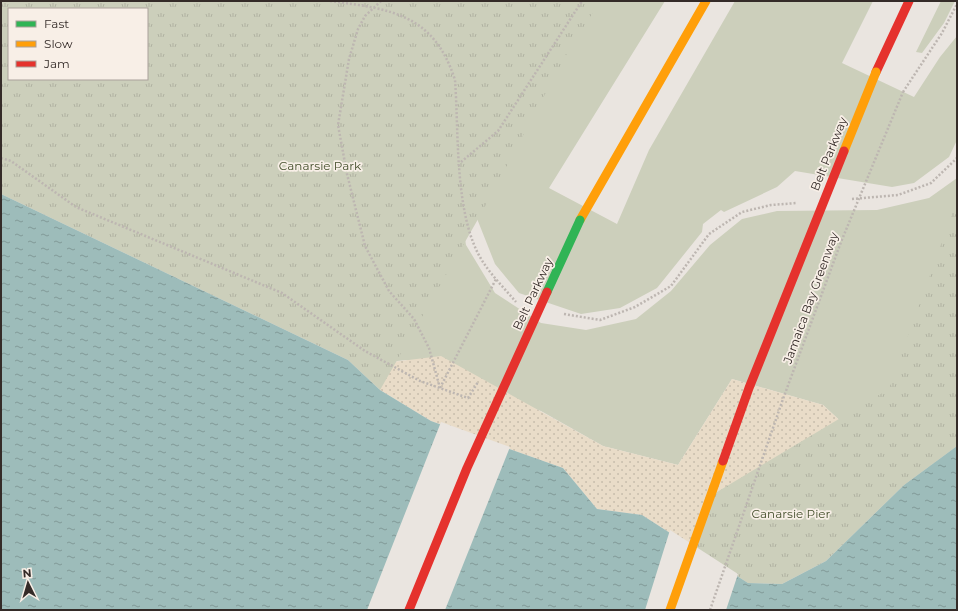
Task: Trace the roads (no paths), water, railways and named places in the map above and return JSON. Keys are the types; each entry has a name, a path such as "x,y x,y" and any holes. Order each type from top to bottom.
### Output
{"highway":[{"name":"Belt Parkway","path":"409,610 467,468 580,220 706,1"},
{"name":"Belt Parkway","path":"670,610 749,388 876,72 909,1"}],"water":[{"path":"1,194 348,360 380,390 431,421 563,468 597,509 642,515 748,583 782,584 826,561 904,485 957,446 957,610 1,610"}],"park label":[{"name":"Canarsie Park","path":"320,166"},
{"name":"Canarsie Pier","path":"791,514"}]}
